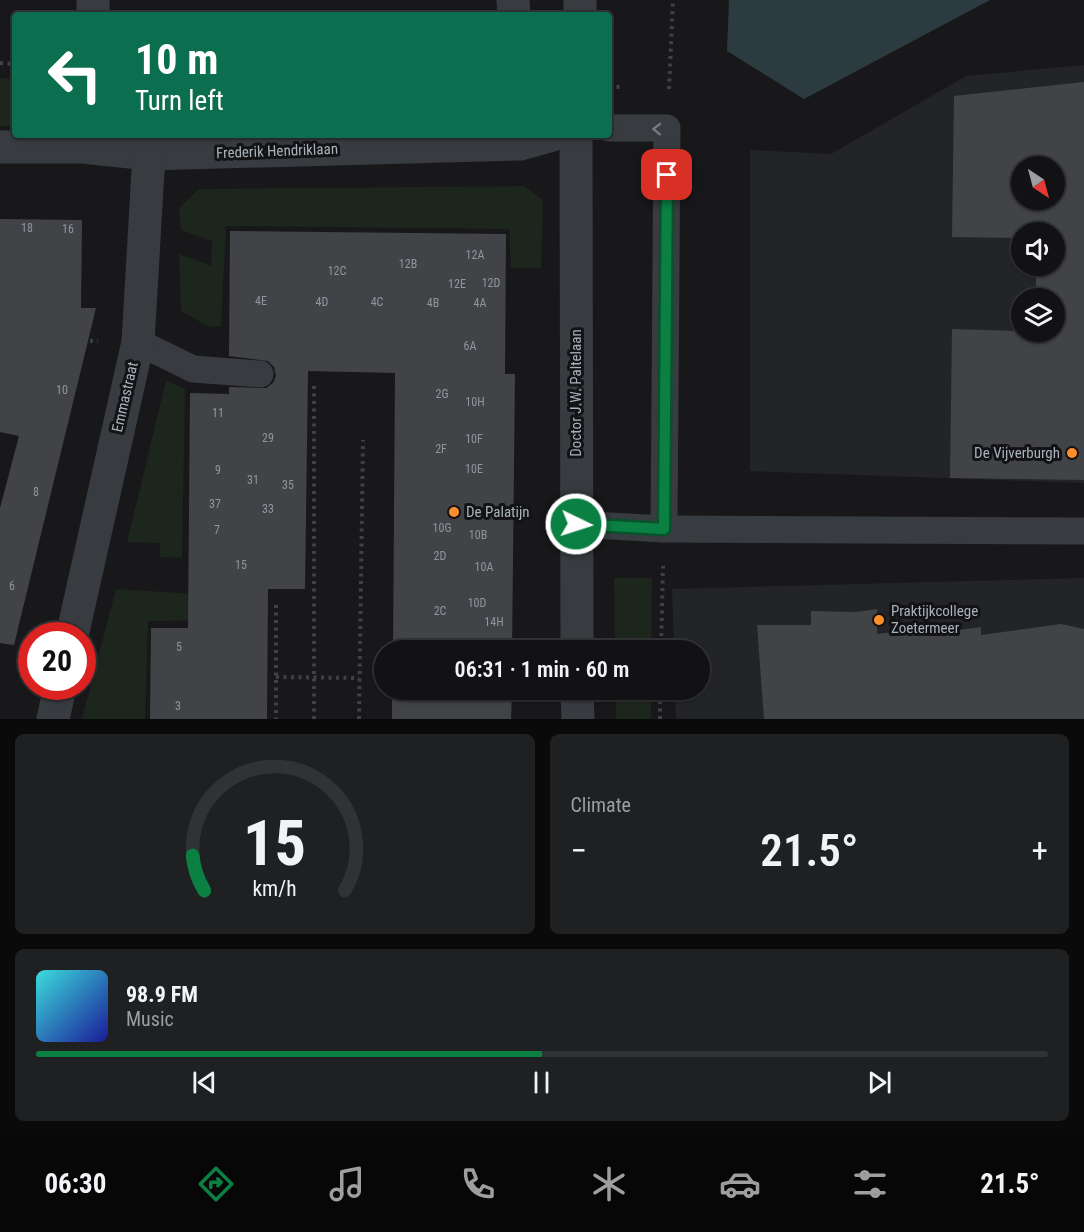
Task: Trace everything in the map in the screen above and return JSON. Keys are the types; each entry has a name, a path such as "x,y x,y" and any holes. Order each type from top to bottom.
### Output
{"street":[{"name":"Doctor J.W. Paltelaan","path":"576,138 577,640"},
{"name":"Frederik Hendriklaan","path":"0,147 83,141 150,154 520,140"},
{"name":"Emmastraat","path":"75,622 138,342 150,154"},
{"path":"53,719 57,700"},
{"path":"577,700 578,719"}],"lane":[{"path":"612,128 667,128 664,529"},
{"path":"138,342 193,369 260,374"},
{"path":"576,524 664,529 1084,531"}],"path":[{"path":"667,128 672,0"},
{"path":"0,337 138,342"},
{"path":"314,383 314,719"},
{"path":"359,719 363,440"},
{"path":"661,640 664,529"},
{"path":"276,605 276,719"},
{"path":"276,677 359,678"},
{"path":"660,700 660,719"}],"shaded area":[{"path":"729,0 990,0 804,99 727,51"},
{"path":"1084,65 1084,483 750,471 750,150 831,154 966,76"},
{"path":"0,78 12,79 12,126 0,126"},
{"path":"524,186 543,200 541,268 511,268 509,229 226,226 221,326 209,327 181,311 179,254 211,266 212,241 181,230 179,208 199,189"},
{"path":"166,381 185,389 182,558 160,557 160,543 127,542"},
{"path":"614,578 652,578 651,640 615,640"},
{"name":"Praktijkcollege Zoetermeer","path":"1084,578 1084,719 676,719 675,700 710,700 710,640 674,640 672,589"},
{"path":"116,589 225,596 225,620 148,621 145,719 82,719 87,700 96,700 96,665"},
{"path":"616,700 651,700 651,719 616,719"}],"building":[{"path":"1084,82 1084,480 950,478 952,329 1011,331 1011,342 1065,342 1065,288 1036,288 1036,276 1065,276 1065,222 1011,222 1011,238 952,237 954,96"},
{"path":"0,219 82,220 81,308 96,308 14,645 0,643 0,508 19,436 0,432"},
{"name":"De Palatijn","path":"230,231 506,234 505,374 515,374 512,640 393,640 395,373 308,371 305,589 268,589 267,719 150,719 151,628 188,628 190,393 229,394 229,387 266,388 273,383 276,376 274,367 268,361 229,356"},
{"path":"877,609 877,634 929,627 929,634 981,627 981,635 1061,624 1084,629 1084,719 764,719 757,625 811,625 811,611 855,612"},
{"path":"392,700 512,700 511,719 392,719"}],"place":[{"name":"De Vijverburgh","path":"1072,453"},
{"name":"De Palatijn","path":"454,512"},
{"name":"Praktijkcollege Zoetermeer","path":"879,620"}],"route":[{"path":"576,524 664,529 667,175"}]}
